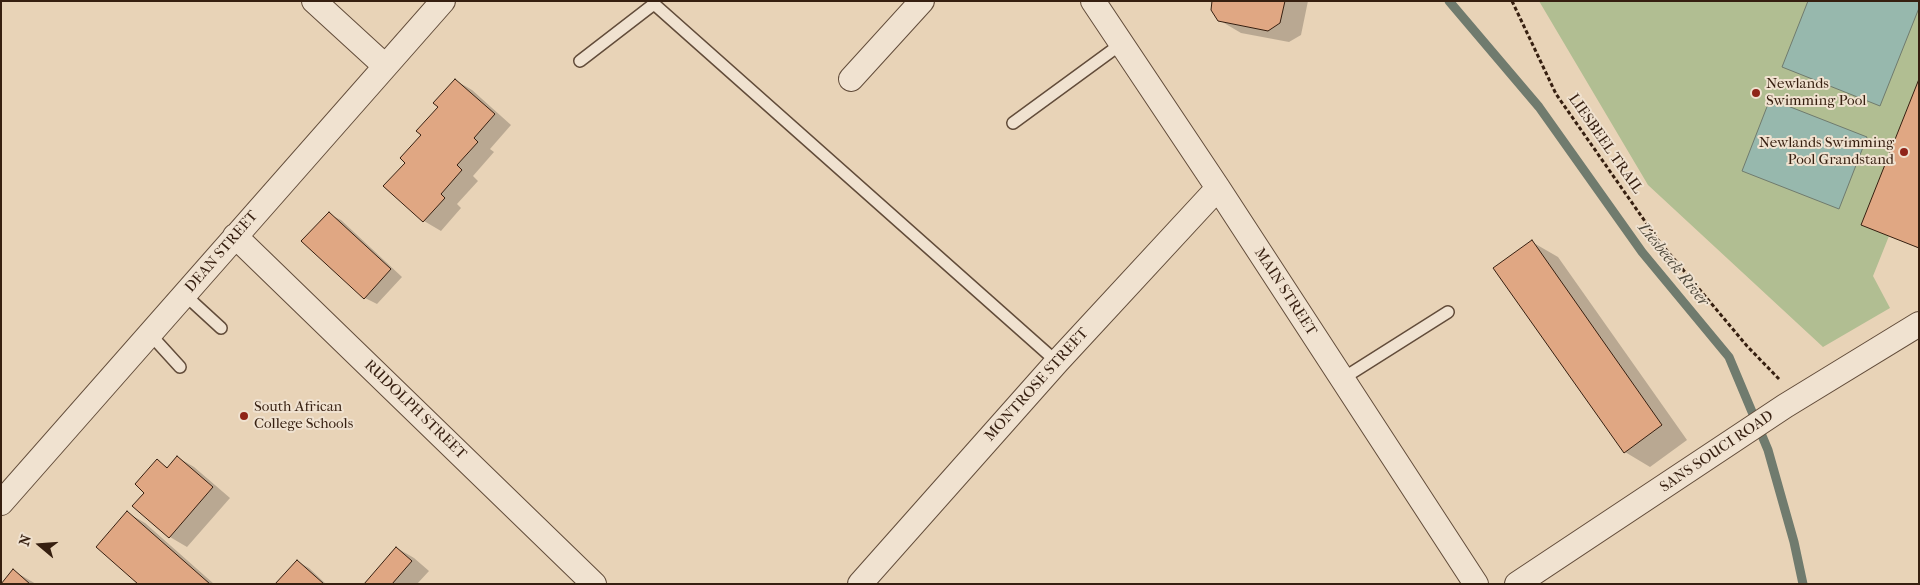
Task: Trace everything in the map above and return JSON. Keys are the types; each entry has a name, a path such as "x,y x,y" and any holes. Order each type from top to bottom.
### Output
{"street":[{"path":"314,1 385,66"},
{"name":"DEAN STREET","path":"1,503 443,1"},
{"path":"850,79 922,1"},
{"name":"MAIN STREET","path":"1093,1 1218,188 1476,584"},
{"name":"MONTROSE STREET","path":"860,584 1057,362 1218,188"},
{"name":"RUDOLPH STREET","path":"236,236 594,584"},
{"name":"SANS SOUCI ROAD","path":"1517,584 1785,406 1919,324"}],"lane":[{"path":"580,61 654,4 1057,362"},
{"path":"1013,123 1122,44"},
{"path":"185,295 221,328"},
{"path":"1342,379 1448,312"},
{"path":"149,333 180,367"}],"path":[{"name":"LIESBEEL TRAIL","path":"1512,1 1556,94 1658,240 1747,346 1779,378 1785,406"}],"green space":[{"name":"Newlands Swimming Pool","path":"1539,1 1919,1 1919,248 1889,236 1873,276 1890,308 1823,347 1648,185"}],"water":[{"path":"1808,1 1919,1 1919,8 1880,106 1782,67"},
{"path":"1770,99 1867,137 1839,209 1742,171"}],"building":[{"path":"1212,1 1285,1 1280,23 1268,31 1218,21 1211,10"},
{"path":"455,79 495,114 474,138 478,142 457,165 462,170 441,194 445,198 423,222 383,186 405,163 400,158 421,135 416,131 438,107 433,103"},
{"name":"Newlands Swimming Pool Grandstand","path":"1919,79 1919,248 1861,225"},
{"path":"329,212 391,269 364,299 301,241"},
{"path":"1532,240 1662,425 1624,453 1493,268"},
{"path":"177,456 213,487 169,538 132,506 144,493 135,484 157,459 167,468"},
{"path":"127,511 210,584 138,584 96,547"},
{"path":"396,547 412,561 392,584 364,584"},
{"path":"297,560 324,584 275,584"},
{"path":"13,569 30,584 1,584"}],"waterway":[{"name":"Liesbeeck River","path":"1449,1 1539,107 1642,252 1729,357 1768,450 1794,542 1803,584"}],"place":[{"name":"Newlands Swimming Pool","path":"1756,93"},
{"name":"Newlands Swimming Pool Grandstand","path":"1904,152"},
{"name":"South African College Schools","path":"244,416"}]}
